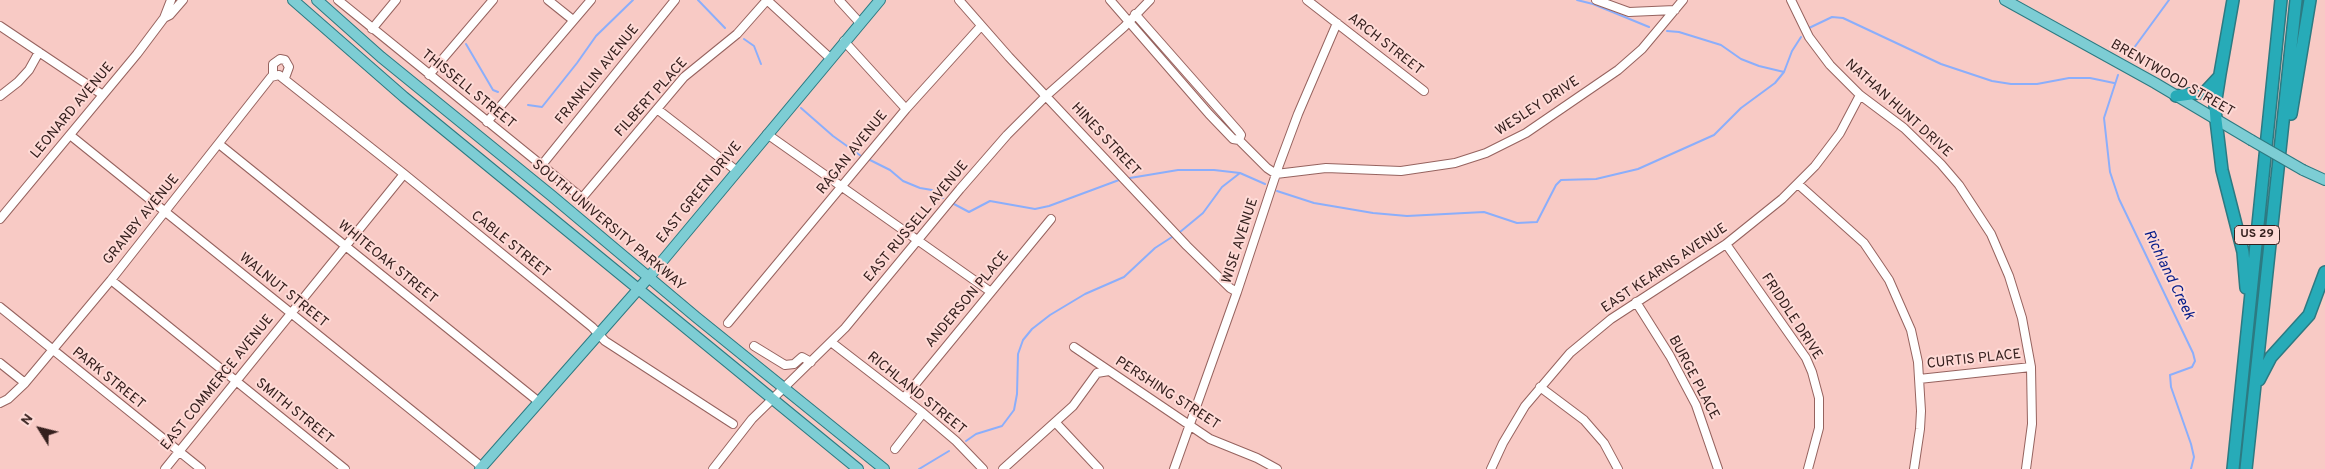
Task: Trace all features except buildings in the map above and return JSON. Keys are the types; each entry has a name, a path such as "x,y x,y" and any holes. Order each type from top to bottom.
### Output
{"highway":[{"path":"2233,0 2220,74 2216,120 2222,170 2243,252 2246,283 2244,314 2247,336"},
{"name":"US 29","path":"2233,469 2281,0"},
{"name":"US 29","path":"2246,469 2296,0"},
{"path":"2279,172 2285,154 2310,0"},
{"path":"2176,96 2205,92 2215,83 2220,74"},
{"path":"2254,391 2272,357 2309,315 2325,272"}],"main road":[{"name":"SOUTH UNIVERSITY PARKWAY","path":"293,0 404,97 858,469"},
{"name":"SOUTH UNIVERSITY PARKWAY","path":"318,0 381,58 884,469"},
{"name":"EAST GREEN DRIVE","path":"481,468 639,289 880,0"},
{"name":"BRENTWOOD STREET","path":"2005,0 2303,170 2325,180"}],"street":[{"name":"LEONARD AVENUE","path":"0,218 103,95 164,18 171,0"},
{"name":"LEONARD AVENUE","path":"164,18 170,15 183,0"},
{"name":"THISSELL STREET","path":"338,0 578,196 583,198"},
{"path":"372,29 396,0"},
{"path":"429,75 493,0"},
{"path":"548,0 573,20"},
{"path":"487,122 591,0"},
{"name":"FRANKLIN AVENUE","path":"541,166 675,0"},
{"path":"767,0 830,58"},
{"name":"FILBERT PLACE","path":"583,198 684,77 737,34 767,0"},
{"path":"839,0 860,23"},
{"name":"HINES STREET","path":"959,0 981,26 1187,246 1230,288 1237,292"},
{"path":"1110,0 1209,114 1233,139 1239,140 1267,168 1276,174"},
{"name":"EAST RUSSELL AVENUE","path":"713,469 752,420 831,342 996,147 1046,96 1150,0"},
{"name":"ARCH STREET","path":"1307,0 1424,91"},
{"path":"1596,0 1629,12 1675,10"},
{"name":"WESLEY DRIVE","path":"1276,174 1326,168 1401,171 1424,169 1455,163 1486,153 1526,132 1618,70 1642,49 1683,0"},
{"name":"NATHAN HUNT DRIVE","path":"1791,0 1801,24 1830,65 1860,95 1924,146 1959,184 1981,217 2010,276 2022,318 2030,367 2032,424 2026,469"},
{"path":"1135,14 1239,132 1241,135 1239,140"},
{"name":"WISE AVENUE","path":"1174,469 1191,426 1276,174 1298,114 1337,23"},
{"path":"0,26 103,95"},
{"name":"RAGAN AVENUE","path":"728,323 906,109 981,26"},
{"path":"844,41 906,109"},
{"path":"0,96 18,82 29,70 39,52"},
{"name":"GRANBY AVENUE","path":"0,403 25,383 111,280 219,144 279,76"},
{"name":"CABLE STREET","path":"279,76 404,174 605,341 733,424"},
{"name":"EAST KEARNS AVENUE","path":"1491,469 1511,428 1540,387 1589,335 1726,244 1758,220 1798,184 1840,132 1860,95"},
{"path":"657,109 737,171"},
{"name":"WALNUT STREET","path":"70,134 481,468"},
{"path":"767,134 991,292"},
{"name":"WHITEOAK STREET","path":"219,144 539,402"},
{"name":"EAST COMMERCE AVENUE","path":"166,469 404,174"},
{"path":"1798,184 1855,233 1876,259 1893,288 1911,330 1919,379 1920,429 1914,469"},
{"name":"ANDERSON PLACE","path":"904,398 1052,219"},
{"name":"FRIDDLE DRIVE","path":"1726,244 1806,358 1812,372 1819,398 1820,420 1818,439 1808,469"},
{"name":"SMITH STREET","path":"111,280 345,469"},
{"name":"BURGE PLACE","path":"1636,302 1670,356 1696,405 1718,469"},
{"name":"PARK STREET","path":"0,307 202,469"},
{"name":"RICHLAND STREET","path":"831,342 924,413 956,441 983,469"},
{"path":"754,346 785,365 794,364 802,358 810,362"},
{"name":"PERSHING STREET","path":"1074,347 1210,439 1257,458 1274,468"},
{"path":"0,363 25,383"},
{"name":"CURTIS PLACE","path":"1919,379 2030,367"},
{"path":"1003,469 1073,406 1097,373 1108,371"},
{"path":"1540,387 1584,420 1604,443 1618,469"},
{"path":"895,449 924,413"},
{"path":"1056,422 1099,469"}],"waterway":[{"path":"528,105 542,107 596,36 633,0"},
{"path":"698,0 725,28"},
{"path":"1577,0 1593,4 1649,27"},
{"name":"Richland Creek","path":"2131,52 2169,0"},
{"path":"1809,28 1832,17 1843,18 1941,64 1992,81 2011,84 2037,84 2069,78 2090,78 2114,83"},
{"path":"1667,31 1679,32 1721,45 1741,59 1784,72"},
{"path":"1277,191 1314,203 1373,213 1407,216 1484,212 1517,223 1537,222 1556,185 1561,180 1596,179 1638,169 1714,135 1741,108 1775,83 1784,72 1792,51 1801,37"},
{"path":"744,39 754,46 761,64"},
{"path":"466,44 493,90 498,92"},
{"name":"Richland Creek","path":"2118,75 2104,118 2110,172 2119,199 2193,353 2195,361 2192,367 2170,375 2171,387 2194,457 2191,469"},
{"path":"801,108 833,136 861,156"},
{"path":"868,159 890,170 903,181 920,188 932,190 943,198"},
{"path":"1130,178 1178,170 1214,170 1240,173 1265,184"},
{"path":"1180,232 1203,213 1222,187 1240,173"},
{"path":"954,204 969,212 990,201 1035,209 1049,206 1119,180"},
{"path":"966,441 976,434 1002,426 1014,410 1017,394 1018,354 1023,340 1032,329 1050,315 1085,294 1124,277 1155,248 1172,237"},
{"path":"919,469 949,451"}]}
